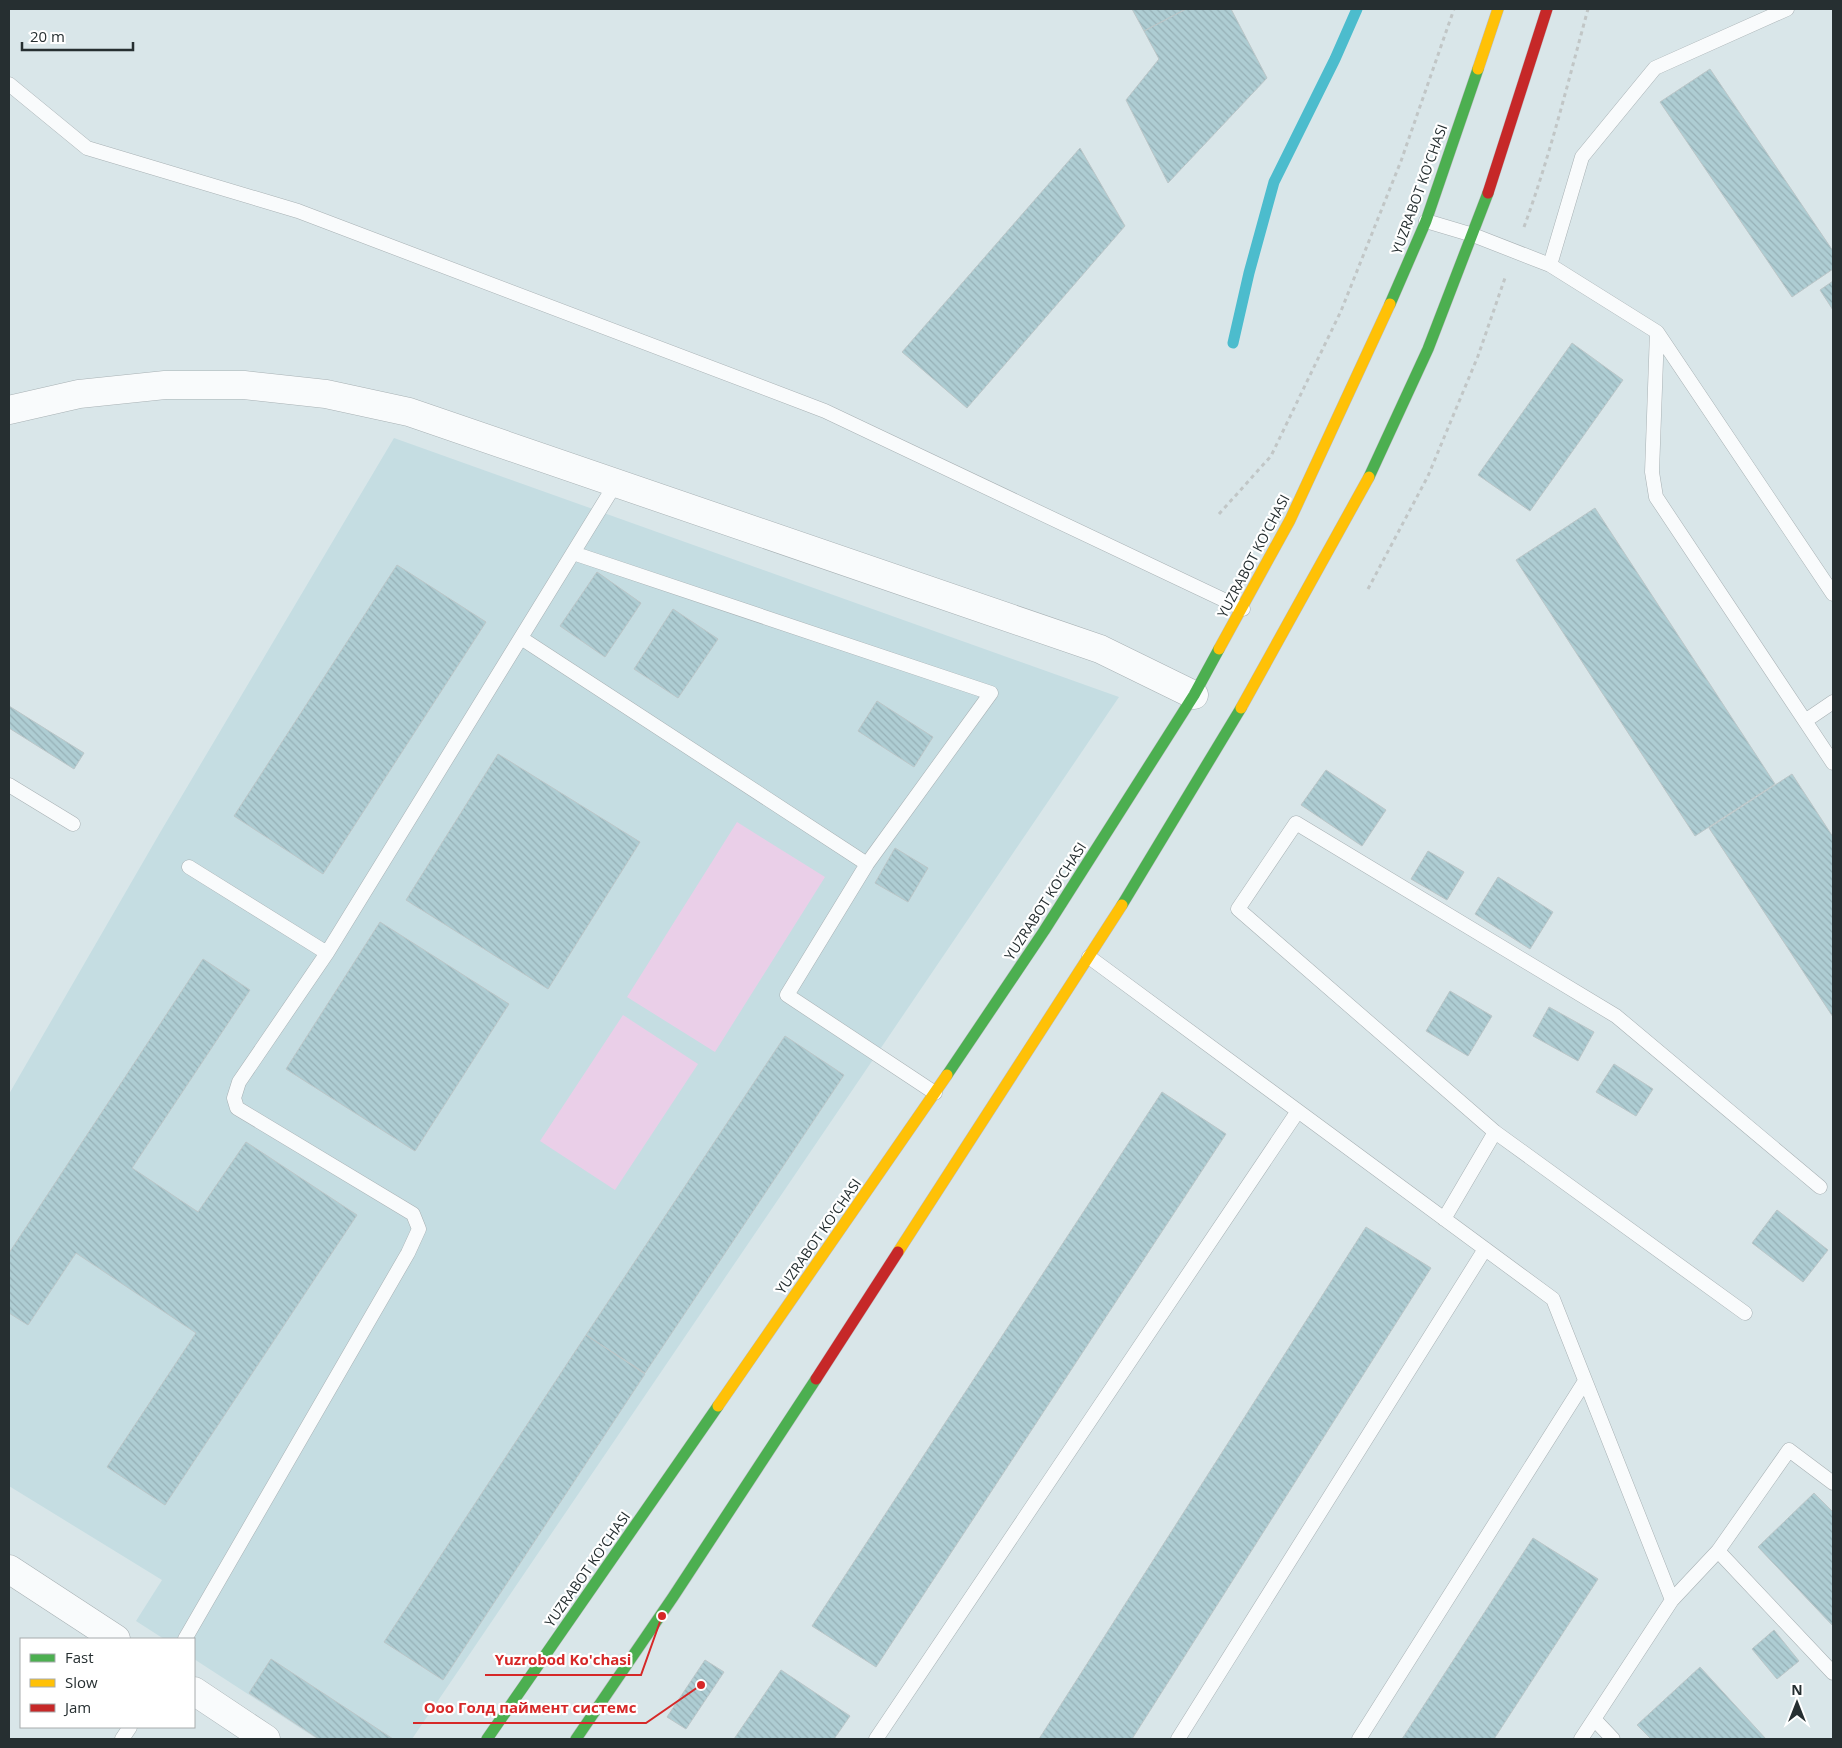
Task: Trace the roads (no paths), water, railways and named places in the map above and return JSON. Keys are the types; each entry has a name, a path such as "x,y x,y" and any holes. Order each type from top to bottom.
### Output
{"main road":[{"name":"YUZRABOT KO'CHASI","path":"487,1739 935,1093 1049,923 1194,695 1243,608 1322,455 1426,221 1498,9"},
{"path":"576,1739 662,1616 1089,957 1236,720 1370,476 1399,415 1473,235 1502,154 1547,9"}],"street":[{"path":"9,410 79,394 164,385 244,385 317,393 409,412 1100,648 1194,695"},
{"path":"9,1568 114,1638"},
{"path":"195,1692 266,1739"}],"lane":[{"path":"1550,265 1582,157 1655,68 1787,9"},
{"path":"9,84 87,148 298,210 825,411 1243,608"},
{"path":"1426,221 1473,235 1550,265 1658,332 1833,594"},
{"path":"1658,332 1652,472 1656,497 1833,763"},
{"path":"185,1638 408,1253 419,1229 413,1214 237,1108 234,1098 239,1082 327,953 616,483"},
{"path":"573,553 991,694 867,864 787,995 935,1093"},
{"path":"520,638 867,864"},
{"path":"1805,720 1833,702"},
{"path":"9,785 73,824"},
{"path":"1745,1313 1495,1132 1238,909 1296,823 1616,1016 1820,1188"},
{"path":"189,867 327,953"},
{"path":"1089,957 1553,1300 1672,1600"},
{"path":"876,1739 1298,1111"},
{"path":"1444,1220 1495,1132"},
{"path":"1178,1739 1485,1249"},
{"path":"1359,1739 1585,1381"},
{"path":"1581,1739 1672,1600 1718,1551 1789,1450 1833,1483"},
{"path":"1718,1551 1833,1673"},
{"path":"1595,1720 1613,1739"},
{"path":"122,1739 129,1728"}],"waterway":[{"path":"1233,343 1249,273 1274,182 1335,59 1357,9"}],"place":[{"name":"Yuzrobod Ko'chasi","path":"662,1616"},
{"name":"Ооо Голд паймент системс","path":"701,1685"}]}
